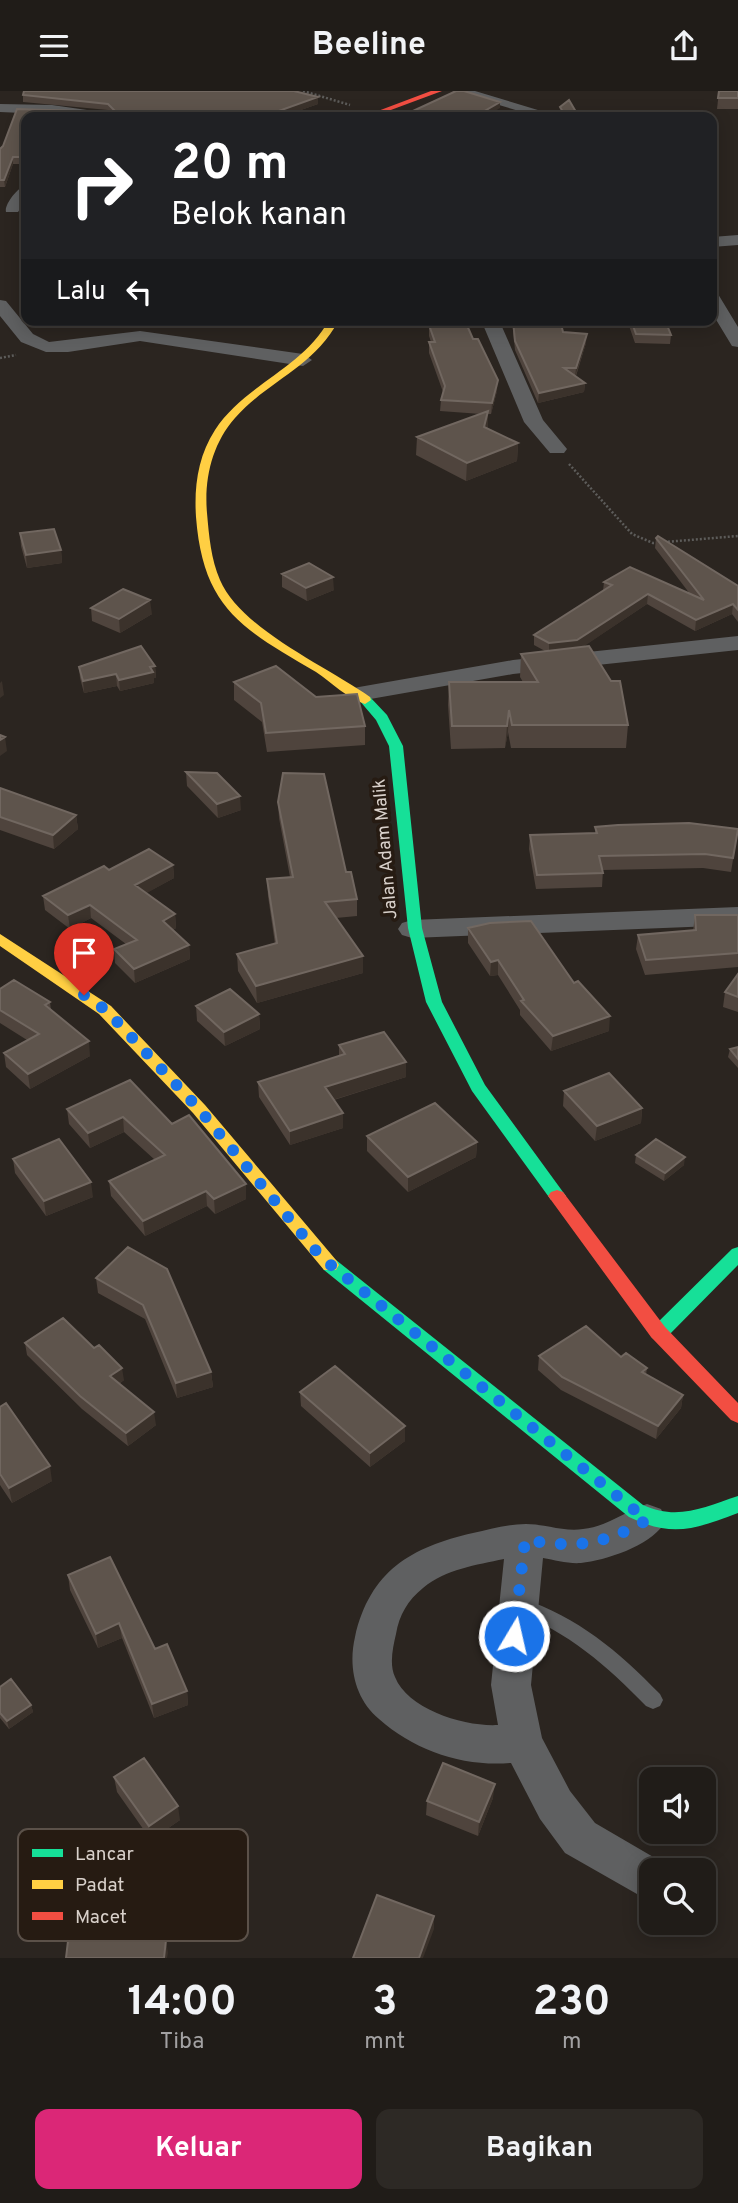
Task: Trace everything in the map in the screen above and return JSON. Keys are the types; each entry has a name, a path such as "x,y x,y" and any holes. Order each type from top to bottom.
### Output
{"main road":[{"path":"379,112 438,91"},
{"name":"Jalan Adam Malik","path":"331,326 326,339 303,360 234,411 211,439 201,476 201,535 211,576 224,601 242,621 270,643 359,694 391,733 397,754 412,929 445,1029 469,1077 659,1333 738,1415"},
{"path":"0,939 106,1010 199,1109 321,1257 647,1520 669,1526 688,1523 738,1504"},
{"path":"659,1333 738,1254"}],"street":[{"path":"459,91 536,112"},
{"path":"89,112 88,105 96,98"},
{"path":"0,108 68,112"},
{"path":"12,209 21,197"},
{"path":"717,241 738,240"},
{"path":"0,305 19,319"},
{"path":"717,306 738,342"},
{"path":"22,326 27,338 46,347 147,337 303,360"},
{"path":"493,326 534,422 556,449"},
{"path":"359,694 513,667 738,643"},
{"path":"412,929 738,916"},
{"path":"522,1742 477,1747 447,1738 415,1722 381,1695 374,1682 372,1665 374,1643 388,1599 415,1571 445,1554 525,1540 561,1546 598,1543 647,1520"},
{"path":"525,1540 511,1685 522,1742 555,1805 580,1838 639,1873"}],"lane":[{"path":"519,1605 549,1614 616,1663 653,1700"}],"path":[{"path":"303,91 362,112"},
{"path":"556,449 632,534 653,543 738,536"}],"building":[{"path":"24,91 294,91 318,97 276,112 116,112 108,104 23,95"},
{"path":"456,91 500,102 483,112 411,112"},
{"path":"719,91 738,91 738,98 718,98"},
{"path":"569,100 576,112 563,112 560,107"},
{"path":"17,109 116,112 21,112 21,156 13,157 4,180 0,180 0,149"},
{"path":"429,326 467,326 473,339 478,339 498,380 492,403 441,400 445,386 429,342 435,342"},
{"path":"514,326 562,326 563,332 587,334 576,368 564,368 585,383 539,393 515,341"},
{"path":"633,326 667,326 671,335 636,334"},
{"path":"488,411 484,427 518,443 467,463 417,437"},
{"path":"54,529 61,550 26,555 20,533"},
{"path":"658,536 738,586 738,610 733,604 696,620 648,594 577,640 549,643 534,635 612,585 604,582 630,567 704,600 656,538"},
{"path":"309,563 333,577 306,588 282,574"},
{"path":"123,589 150,600 119,619 91,608"},
{"path":"141,646 155,666 150,667 153,672 119,680 116,674 83,681 79,667"},
{"path":"589,646 611,681 620,681 628,725 512,725 509,710 507,726 452,726 449,682 538,682 521,654"},
{"path":"276,666 316,697 357,694 365,726 266,733 261,703 234,682"},
{"path":"186,772 217,773 240,796 217,804"},
{"path":"283,773 324,774 346,872 351,872 357,899 325,902 363,956 256,986 237,954 277,943 267,879 293,877 278,802"},
{"path":"0,788 76,815 53,835 0,817"},
{"path":"689,823 738,829 733,858 705,854 599,856 603,873 537,875 530,835 597,833 595,827 618,825"},
{"path":"149,849 173,865 135,885 175,914 163,921 189,945 134,969 114,949 137,940 90,905 68,915 43,896 104,866 109,870"},
{"path":"695,915 738,915 738,953 646,960 638,935 696,930"},
{"path":"531,921 574,983 578,981 610,1016 553,1036 521,1001 524,1000 498,960 491,962 468,928 490,923"},
{"path":"738,974 738,997 725,992"},
{"path":"14,980 50,1002 45,1005 89,1041 28,1074 4,1053 39,1034 0,1010 0,989"},
{"path":"230,989 259,1014 224,1032 196,1006"},
{"path":"384,1032 406,1062 325,1087 343,1113 290,1131 258,1082 345,1054 339,1045"},
{"path":"738,1047 738,1059 730,1049"},
{"path":"609,1073 642,1108 597,1126 564,1091"},
{"path":"130,1080 172,1124 189,1115 246,1184 214,1199 206,1191 143,1221 109,1181 165,1155 123,1117 88,1133 67,1109"},
{"path":"435,1103 477,1142 408,1177 367,1136"},
{"path":"59,1139 91,1182 44,1201 13,1159"},
{"path":"656,1139 685,1157 665,1173 636,1155"},
{"path":"128,1247 167,1269 211,1372 176,1383 143,1305 96,1278"},
{"path":"63,1318 94,1348 99,1345 122,1368 110,1376 154,1412 126,1433 80,1396 25,1343"},
{"path":"586,1326 621,1357 626,1353 647,1368 642,1372 683,1395 658,1426 562,1377 539,1356"},
{"path":"335,1366 405,1426 370,1453 300,1392"},
{"path":"6,1403 50,1466 9,1488 0,1474 0,1407"},
{"path":"110,1557 155,1649 167,1644 187,1691 152,1704 119,1623 96,1634 68,1575"},
{"path":"11,1679 31,1705 7,1721 0,1713 0,1687"},
{"path":"144,1758 178,1806 149,1826 114,1777"},
{"path":"443,1763 495,1784 479,1822 427,1801"},
{"path":"377,1895 434,1916 419,1958 353,1958"},
{"path":"68,1941 166,1941 164,1958 66,1958"}],"traffic: fast":[{"path":"365,700 382,718 396,746 415,928 434,1002 478,1087 557,1196"},
{"path":"659,1333 738,1254"},
{"path":"330,1265 636,1511 650,1518 675,1522 699,1519 738,1504"}],"traffic: slow":[{"path":"331,326 315,349 251,397 220,430 205,464 201,491 204,548 215,582 231,607 252,627 335,678 365,700"},
{"path":"0,939 105,1010 199,1109 330,1265"}],"traffic: jam":[{"path":"380,112 438,91"},
{"path":"557,1196 658,1332 738,1415"}],"route":[{"path":"84,995 106,1010 199,1109 321,1257 647,1520 598,1543 582,1546 561,1546 525,1540 514,1636"}]}
